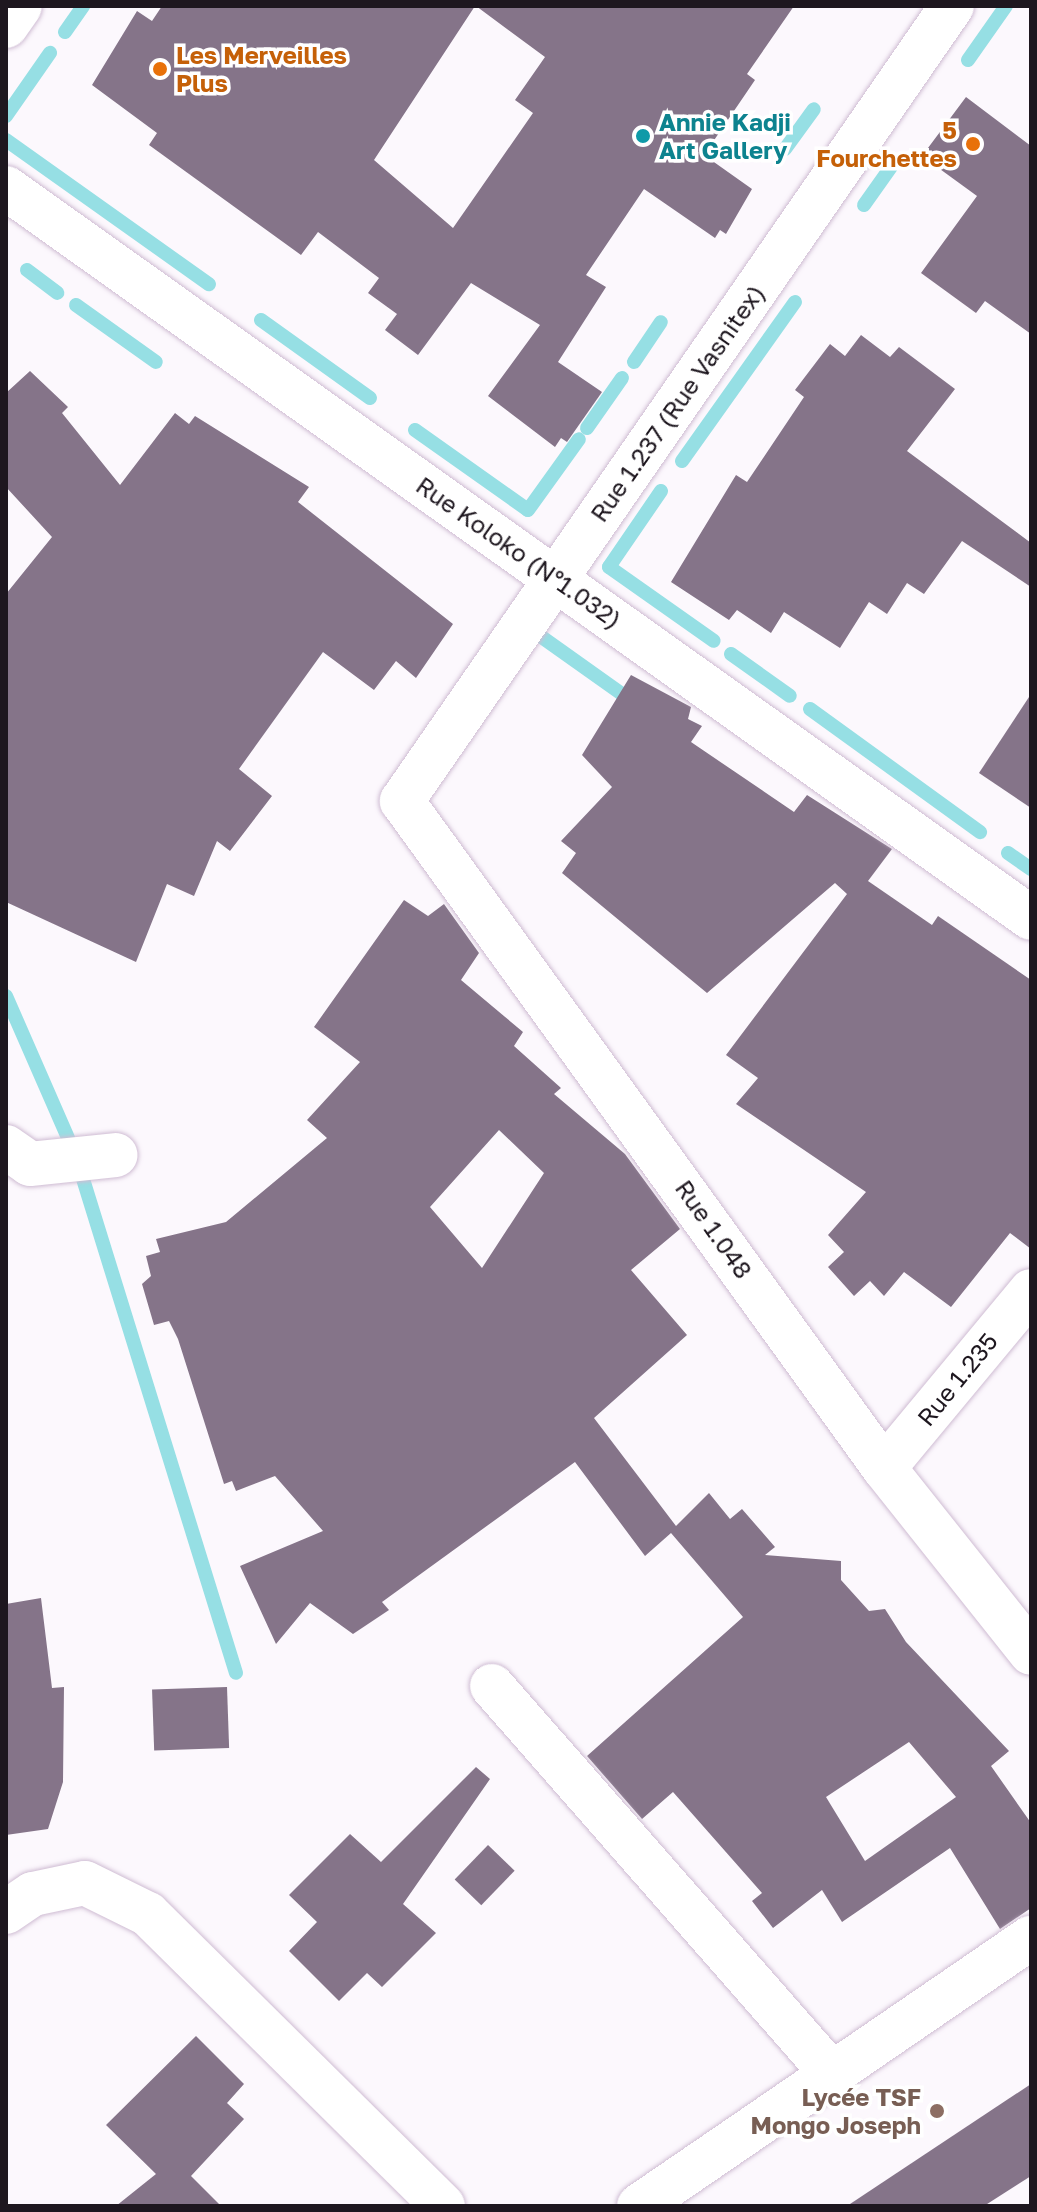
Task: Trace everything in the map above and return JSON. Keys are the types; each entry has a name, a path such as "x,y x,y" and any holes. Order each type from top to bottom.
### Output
{"street":[{"path":"6,26 20,6"},
{"name":"Rue 1.237 (Rue Vasnitex)","path":"402,801 952,6"},
{"name":"Rue Koloko (N°1.032)","path":"6,188 1031,918"},
{"name":"Rue 1.048","path":"402,801 884,1468 1031,1653"},
{"path":"6,1147 30,1164 116,1155"},
{"name":"Rue 1.235","path":"884,1468 1031,1291"},
{"path":"492,1686 833,2075"},
{"path":"6,1912 33,1894 85,1883 148,1914 443,2206"},
{"path":"639,2206 1031,1938"}],"building":[{"path":"162,6 475,6 374,160 453,228 533,113 515,100 545,57 476,6 794,6 747,74 755,80 704,155 752,189 726,234 720,230 715,238 644,189 586,275 606,287 558,362 602,392 567,442 561,438 555,447 488,396 540,325 471,283 418,355 385,330 397,314 368,293 379,278 318,232 301,255 149,145 157,133 92,85 137,11 152,21"},
{"path":"966,97 1031,146 1031,334 985,301 976,313 921,273 977,196 922,156"},
{"path":"861,335 890,357 899,347 955,389 907,451 1031,543 1031,587 962,541 924,594 907,583 887,614 869,602 840,648 784,612 771,633 737,610 729,620 671,582 736,475 747,482 804,397 795,390 830,344 845,356"},
{"path":"30,371 68,407 62,413 120,485 175,413 189,424 195,416 309,487 298,502 453,624 416,678 396,661 374,690 323,652 239,769 272,796 230,851 217,841 194,896 167,884 136,962 6,902 6,594 52,537 6,487 6,393"},
{"path":"631,675 691,707 688,719 702,726 691,742 794,812 807,795 892,849 868,881 932,925 938,916 1031,980 1031,1249 1010,1233 951,1307 904,1272 884,1296 870,1281 854,1296 828,1267 844,1252 828,1235 866,1192 736,1104 758,1078 726,1055 847,894 835,883 707,993 562,873 576,853 561,841 612,787 582,755"},
{"path":"1031,694 1031,808 979,773"},
{"path":"404,900 428,916 444,904 479,953 461,980 523,1032 514,1046 561,1088 554,1094 625,1154 680,1229 631,1270 687,1335 594,1418 676,1526 709,1493 730,1519 742,1509 775,1547 765,1555 841,1561 841,1580 869,1611 885,1609 906,1642 1009,1751 991,1766 1031,1823 1031,1908 1000,1929 950,1848 842,1922 822,1890 773,1928 752,1901 762,1893 673,1792 642,1819 587,1756 743,1617 671,1533 645,1556 575,1462 382,1602 389,1610 353,1634 310,1603 276,1644 240,1566 323,1531 275,1476 236,1491 232,1481 224,1484 178,1339 169,1321 154,1325 142,1284 151,1276 146,1256 160,1252 156,1239 226,1222 327,1138 307,1120 360,1062 314,1027","holes":["499,1130 544,1173 482,1268 430,1207","909,1742 956,1797 865,1861 826,1797"]},
{"path":"41,1598 52,1688 64,1687 63,1782 48,1829 6,1835 6,1604"},
{"path":"227,1687 229,1748 154,1751 152,1690"},
{"path":"476,1767 490,1779 403,1904 436,1933 382,1987 367,1973 339,2001 289,1951 317,1922 289,1895 350,1834 381,1862"},
{"path":"488,1845 515,1871 481,1905 455,1880"},
{"path":"196,2036 244,2084 227,2103 244,2119 191,2176 221,2206 116,2206 156,2174 106,2125"},
{"path":"1031,2084 1031,2176 984,2206 847,2206"}],"waterway":[{"path":"65,32 83,6"},
{"path":"968,60 1006,6"},
{"path":"6,116 50,53"},
{"path":"785,149 814,109"},
{"path":"6,140 209,284"},
{"path":"864,205 893,164"},
{"path":"27,270 57,293"},
{"path":"682,461 795,302"},
{"path":"76,305 156,362"},
{"path":"261,320 370,398"},
{"path":"634,362 661,322"},
{"path":"587,428 622,378"},
{"path":"415,430 528,510 579,439"},
{"path":"661,491 609,567 714,641"},
{"path":"529,628 636,704"},
{"path":"731,654 790,696"},
{"path":"810,709 980,832"},
{"path":"1008,853 1031,869"},
{"path":"6,996 68,1138"},
{"path":"83,1179 236,1673"}],"place":[{"name":"Les Merveilles Plus","path":"160,69"},
{"name":"Annie Kadji Art Gallery","path":"643,136"},
{"name":"5 Fourchettes","path":"973,144"},
{"name":"Lycée TSF Mongo Joseph","path":"937,2111"}]}
